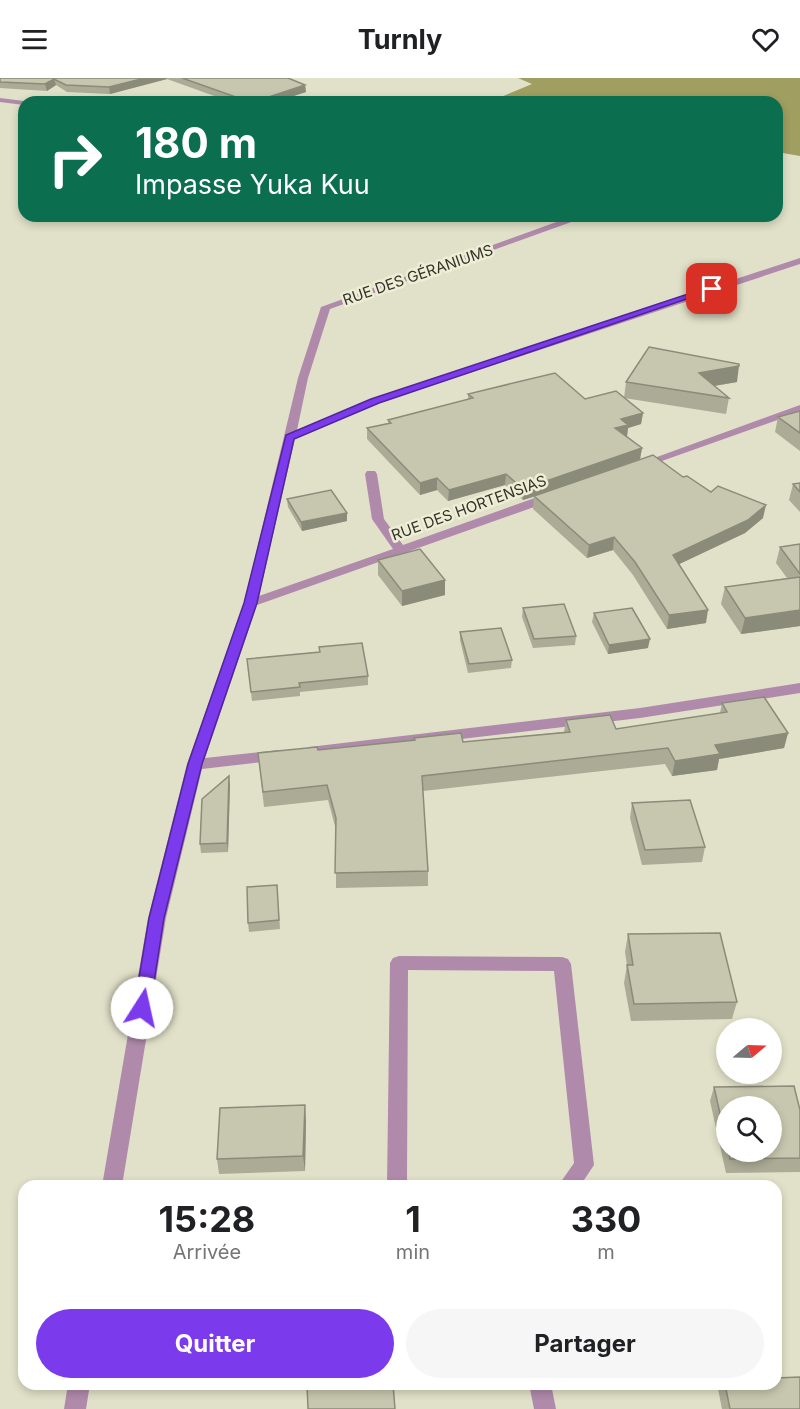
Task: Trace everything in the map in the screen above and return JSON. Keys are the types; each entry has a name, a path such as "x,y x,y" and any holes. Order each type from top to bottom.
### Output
{"street":[{"path":"0,100 18,102"},
{"name":"RUE DES GÉRANIUMS","path":"113,1180 157,918 195,764 250,603 303,378 326,307 493,249 560,222"},
{"path":"289,437 386,397 800,261"},
{"path":"633,467 800,408"},
{"path":"371,474 378,519 400,550"},
{"name":"RUE DES HORTENSIAS","path":"250,603 566,491"},
{"path":"195,764 640,713 800,688"},
{"path":"397,1180 399,963 562,964 584,1164 572,1180"},
{"path":"75,1409 78,1390"},
{"path":"541,1390 545,1409"}],"shaded area":[{"path":"518,78 800,78 800,156 783,153 783,96 503,96 532,84"}],"building":[{"path":"0,78 145,78 109,87 66,85 54,79 45,84 0,82"},
{"path":"182,78 288,78 305,85 271,96 233,96"},
{"path":"649,347 739,364 739,366 699,373 729,398 626,382"},
{"path":"555,373 585,399 616,391 643,413 621,419 628,425 615,428 642,448 523,489 506,474 449,490 437,478 420,483 367,428 391,423 388,420 473,398 468,394"},
{"path":"800,411 800,433 778,417"},
{"path":"653,455 683,477 687,476 711,492 718,486 766,505 748,520 673,555 708,610 669,615 635,562 614,537 589,545 534,496"},
{"path":"800,483 800,492 793,484"},
{"path":"331,490 347,513 301,522 287,499"},
{"path":"800,544 800,574 780,547"},
{"path":"420,549 445,580 402,591 378,560"},
{"path":"800,577 800,610 745,618 725,587"},
{"path":"564,604 576,636 534,639 523,608"},
{"path":"632,608 650,639 609,645 594,613"},
{"path":"501,628 512,660 469,664 460,632"},
{"path":"362,643 368,676 299,683 300,687 251,692 247,659 320,652 319,647"},
{"path":"764,697 788,733 715,745 720,754 675,761 668,748 422,776 428,871 335,873 336,818 327,785 263,792 258,753 317,747 318,750 461,733 463,742 570,732 566,720 610,715 616,729 727,712 722,703"},
{"path":"229,776 227,843 200,844 202,799"},
{"path":"690,800 705,847 645,850 632,803"},
{"path":"277,885 279,920 248,923 247,887"},
{"path":"720,933 737,1002 634,1004 627,965 633,965 628,934"},
{"path":"794,1086 800,1110 800,1158 782,1158 782,1096 716,1096 714,1087"},
{"path":"305,1105 303,1156 217,1159 220,1108"},
{"path":"800,1377 800,1409 730,1409 726,1390 782,1390 782,1378"},
{"path":"307,1390 393,1390 395,1409 308,1409"}],"route":[{"path":"142,1008 157,918 195,764 250,603 289,437 375,401 712,289"}]}
